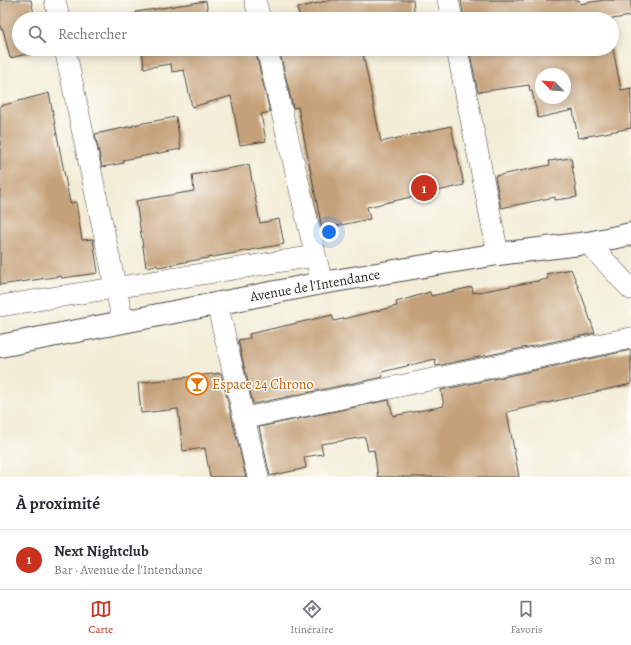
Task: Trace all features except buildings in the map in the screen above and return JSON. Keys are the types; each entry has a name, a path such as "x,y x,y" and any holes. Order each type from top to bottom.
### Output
{"main road":[{"name":"Avenue de l'Intendance","path":"0,346 322,282 498,254 588,243 631,234"}],"street":[{"path":"56,0 58,12"},
{"path":"255,0 258,12"},
{"path":"448,0 451,12"},
{"path":"66,56 123,322"},
{"path":"269,56 322,282"},
{"path":"459,56 498,254"},
{"path":"588,243 631,289"},
{"path":"0,306 315,256"},
{"path":"217,302 258,477"},
{"path":"245,418 631,338"}],"place":[{"name":"Next Nightclub","path":"424,188"},
{"name":"Espace 24 Chrono","path":"197,384"}]}
